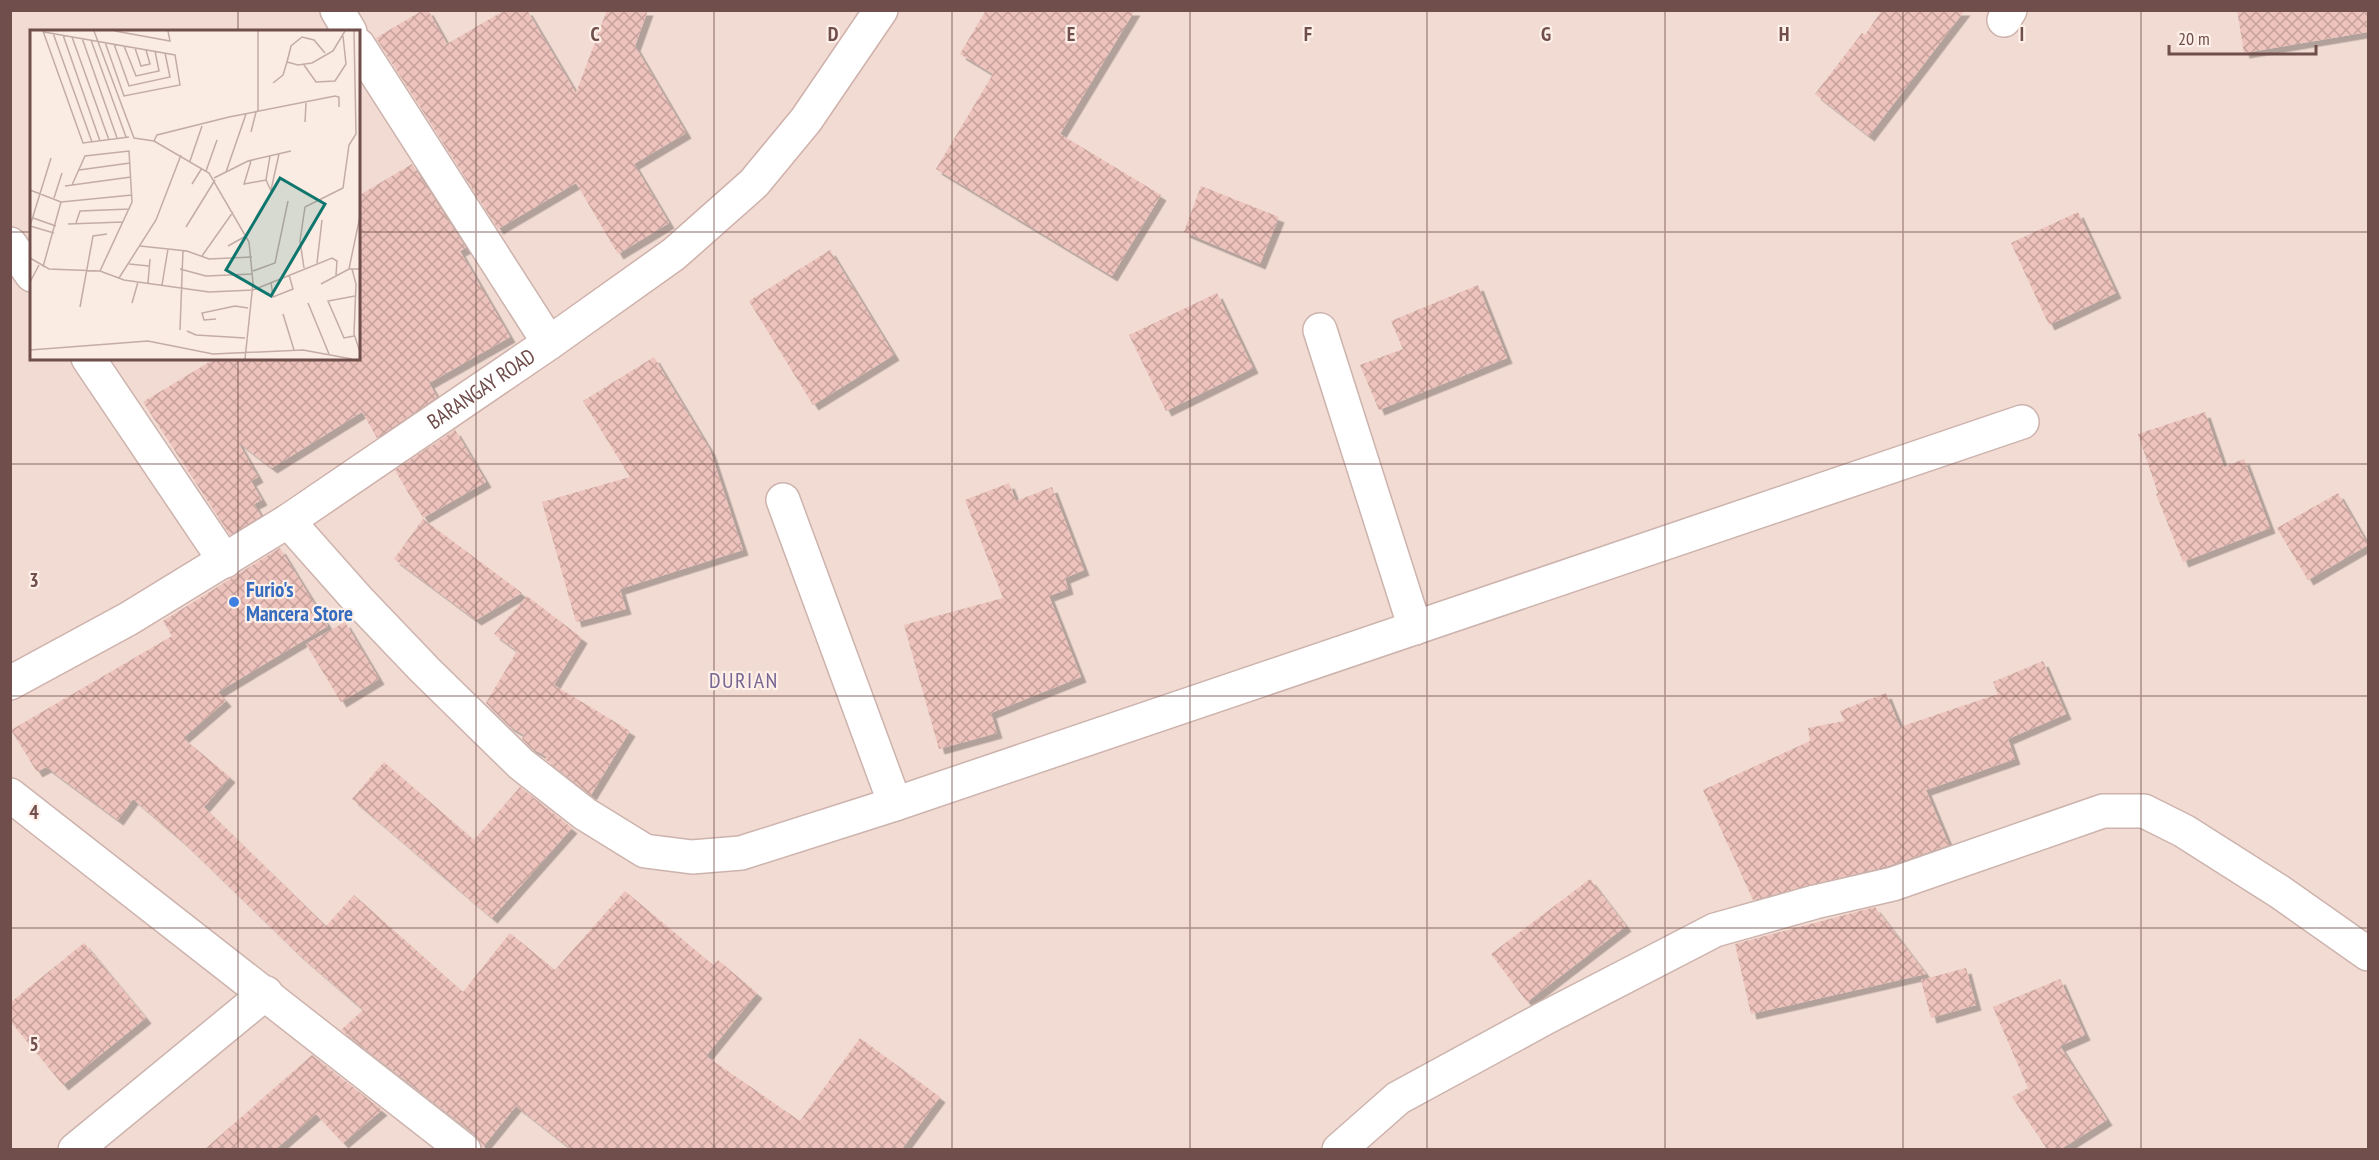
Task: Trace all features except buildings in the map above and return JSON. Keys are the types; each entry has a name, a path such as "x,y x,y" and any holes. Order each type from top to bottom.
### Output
{"street":[{"path":"337,10 349,30"},
{"name":"BARANGAY ROAD","path":"10,683 119,624 288,521 549,343 674,254 754,183 806,120 881,10"},
{"path":"360,48 549,343"},
{"path":"10,244 30,273"},
{"path":"1320,330 1415,628"},
{"path":"89,360 225,561"},
{"path":"288,521 400,644 521,764 585,814 645,851 692,857 741,853 895,804 2022,422"},
{"path":"783,500 895,804"},
{"path":"10,795 464,1149"},
{"path":"1339,1149 1398,1098 1545,1018 1715,930 1815,902 1893,884 2103,811 2144,811 2184,831 2280,892 2368,954"},
{"path":"75,1149 266,993"}],"shaded area":[{"path":"11,11 2368,11 2368,1149 11,1149"}],"place":[{"name":"Furio's Mancera Store","path":"234,602"}],"district":[{"name":"DURIAN","path":"744,680"}]}
